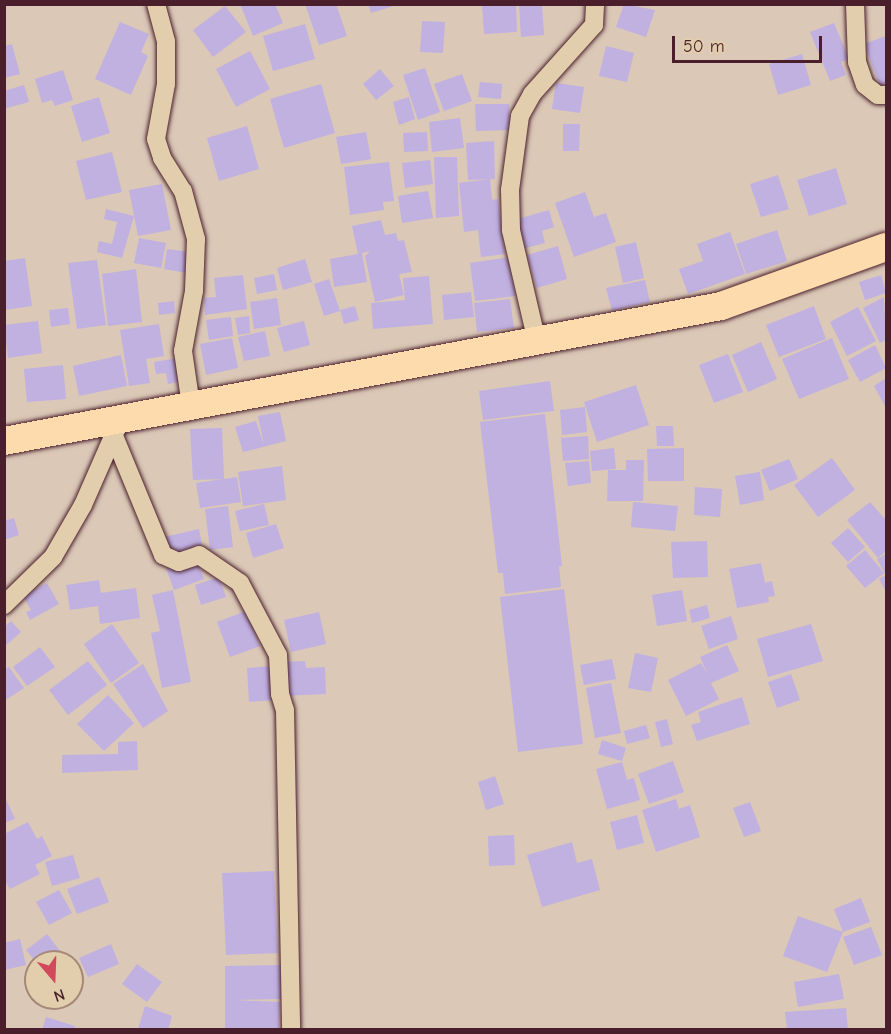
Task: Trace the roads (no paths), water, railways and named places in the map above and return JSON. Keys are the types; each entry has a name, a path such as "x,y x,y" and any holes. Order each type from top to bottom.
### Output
{"main road":[{"path":"4,441 117,428 191,406 721,306 886,247"}],"street":[{"path":"156,4 166,42 166,63 156,139 162,159 183,191 196,239 194,291 183,351 191,406"},
{"path":"537,342 511,230 510,190 520,116 532,94 594,25 595,4"},
{"path":"855,4 857,62 865,85 878,95 886,95"},
{"path":"4,605 53,556 83,505 117,428"},
{"path":"117,428 163,555 179,562 199,555 240,584 279,655 280,694 285,710 291,1029"}]}
